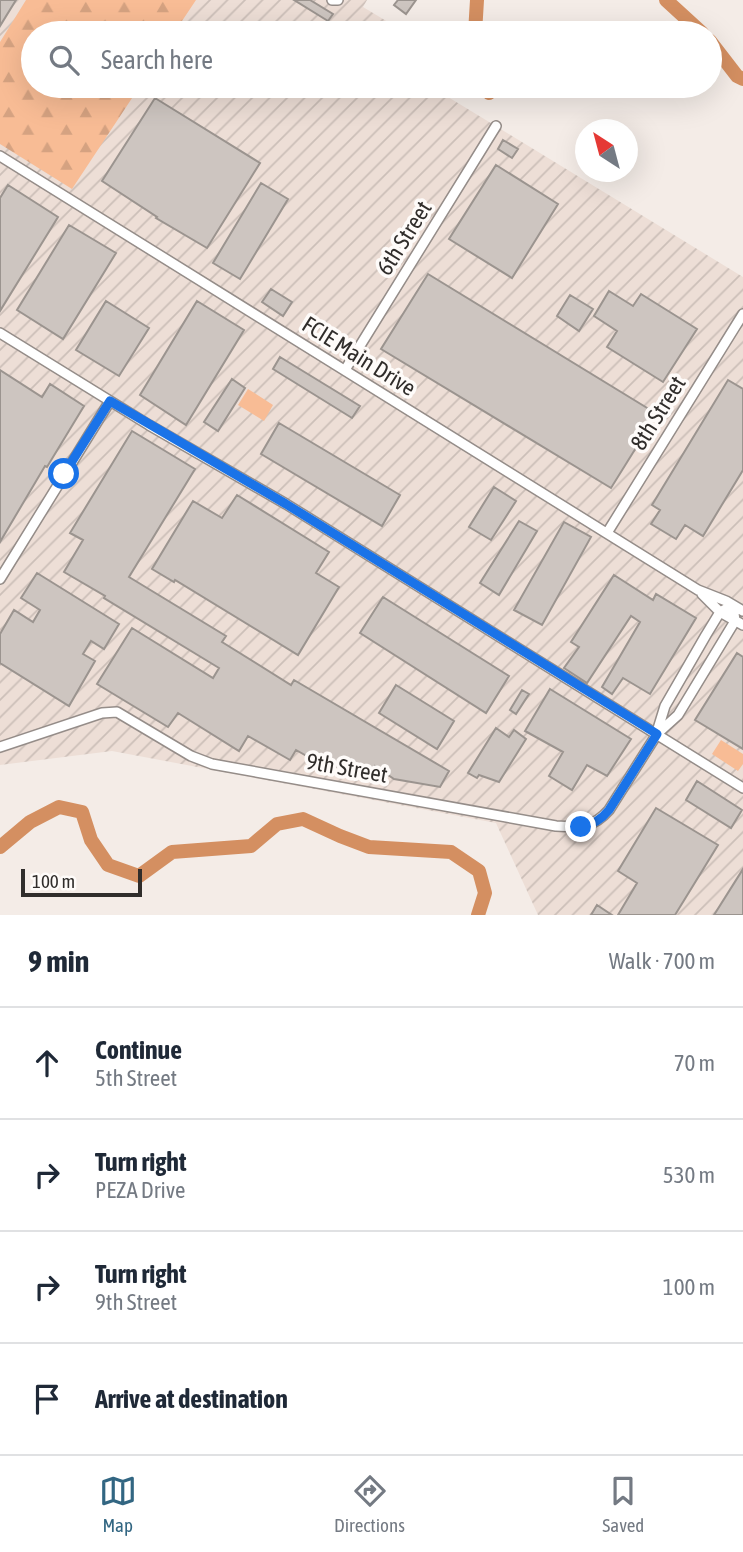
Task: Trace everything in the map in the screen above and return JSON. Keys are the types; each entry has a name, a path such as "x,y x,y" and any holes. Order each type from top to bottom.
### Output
{"street":[{"path":"332,0 338,0"},
{"name":"6th Street","path":"345,370 496,126"},
{"name":"FCIE Main Drive","path":"0,156 698,590 743,611"},
{"name":"8th Street","path":"607,533 743,314"},
{"path":"0,332 110,401 293,509 743,788"},
{"path":"0,579 110,401"},
{"name":"FCIE Main Drive","path":"698,590 720,612 739,623"},
{"path":"720,612 733,606 739,623"},
{"name":"9th Street","path":"657,734 665,706 720,612"},
{"name":"9th Street","path":"0,747 103,713 117,712 191,756 212,764 556,826 581,827 601,819 609,810 657,734 678,715 739,623"}],"shaded area":[{"path":"0,0 367,0 363,7 386,21 21,21 21,98 450,98 575,174 575,182 587,182 743,277 743,915 538,915 496,823 112,751 0,765"}],"green space":[{"path":"26,0 196,0 182,21 21,21 21,98 132,98 72,189 0,144 0,42"},
{"path":"248,389 273,405 264,421 238,405"},
{"path":"721,740 743,754 743,764 738,771 712,754"}],"building":[{"path":"0,0 16,0 0,26"},
{"path":"294,0 310,0 333,14 328,21"},
{"path":"398,0 416,0 406,14 394,5"},
{"path":"155,98 260,163 207,248 156,218 102,181"},
{"path":"503,140 518,149 512,158 498,149"},
{"path":"496,165 558,204 512,278 449,239"},
{"path":"261,183 288,199 240,279 213,263"},
{"path":"8,185 58,217 0,311 0,198"},
{"path":"69,225 116,253 63,339 17,310"},
{"path":"428,274 657,414 611,488 381,349"},
{"path":"271,289 292,302 283,316 262,302"},
{"path":"609,291 633,306 641,294 697,329 663,382 607,347 617,331 594,316"},
{"path":"570,295 593,309 579,331 557,316"},
{"path":"106,301 149,328 119,376 76,350"},
{"path":"197,301 244,330 186,425 140,395"},
{"path":"280,357 360,406 352,418 273,369"},
{"path":"0,370 42,397 50,384 84,406 0,542"},
{"path":"232,379 245,388 218,431 204,422"},
{"path":"728,380 743,389 743,470 703,536 685,525 676,539 651,524 660,510 652,505"},
{"path":"279,423 400,495 382,526 261,454"},
{"path":"132,431 195,469 129,577 226,636 222,642 291,685 294,680 449,771 440,787 394,779 375,766 371,775 330,765 328,768 296,750 290,760 248,736 239,751 178,713 168,727 97,684 132,628 213,678 219,668 64,572 83,540 70,533"},
{"path":"494,487 516,501 491,540 469,527"},
{"path":"237,495 329,552 316,573 339,587 298,655 175,580 174,582 152,569 193,501 222,518"},
{"path":"519,521 537,531 499,595 480,583"},
{"path":"564,522 591,537 542,625 514,610"},
{"path":"37,573 119,624 104,649 91,641 83,654 95,661 69,706 0,663 0,634 14,610 33,622 40,610 21,598"},
{"path":"614,575 653,600 656,594 696,618 650,694 623,678 612,694 602,687 640,622 631,616 587,683 564,668 579,647 571,642"},
{"path":"383,597 509,676 486,713 360,633"},
{"path":"737,653 743,657 743,749 695,720"},
{"path":"396,685 454,721 437,749 379,713"},
{"path":"550,689 631,739 607,776 587,765 572,790 549,776 563,752 525,731"},
{"path":"522,690 529,694 516,714 510,710"},
{"path":"496,728 509,737 514,730 526,739 499,782 479,775 477,778 468,773"},
{"path":"697,781 742,810 731,828 686,800"},
{"path":"656,808 718,845 675,915 618,915 637,883 618,871"},
{"path":"743,869 743,915 714,915"},
{"path":"597,905 612,915 591,915"}],"waterway":[{"path":"476,21 477,0"},
{"path":"666,0 689,21"},
{"path":"722,57 737,76 743,79"},
{"path":"0,847 30,822 59,807 82,812 91,840 108,865 139,876 172,852 251,846 277,824 303,819 369,847 451,852 479,871 485,893 478,915"}],"route":[{"path":"64,474 110,401 286,504 657,734 609,810 601,819 581,827"}]}
